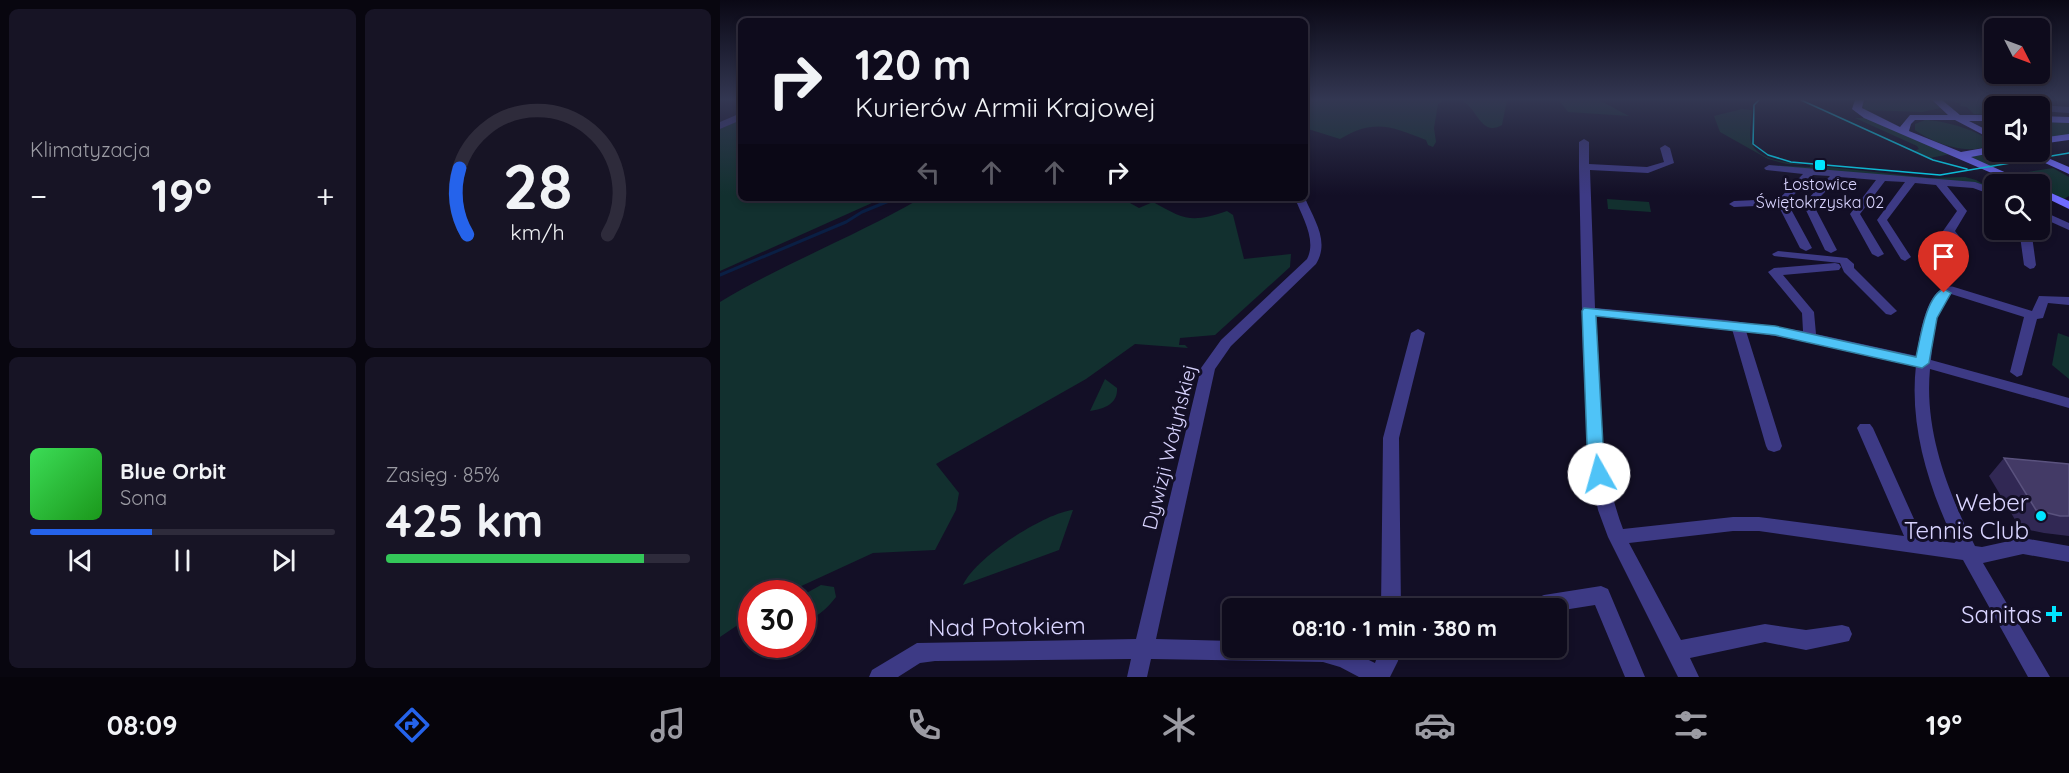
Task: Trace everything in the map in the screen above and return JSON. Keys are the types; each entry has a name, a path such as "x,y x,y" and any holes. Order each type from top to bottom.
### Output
{"main road":[{"path":"1904,132 2001,174"},
{"path":"2050,140 2069,137"},
{"path":"1959,156 1984,152"},
{"path":"2049,162 2069,171"},
{"path":"2050,195 2068,203"}],"street":[{"path":"1584,142 1596,461 1607,510 1617,537 1689,677"},
{"path":"1584,167 1652,170 1669,163 1665,148"},
{"path":"1769,168 1975,185 1984,189"},
{"path":"1734,204 1782,202 1810,172"},
{"path":"1831,250 1808,204 1837,174"},
{"path":"1878,254 1856,214 1882,178"},
{"path":"1905,257 1882,220 1911,181"},
{"path":"1940,183 1962,211 1949,231 1956,240"},
{"name":"Dywizji Wołyńskiej","path":"1137,677 1147,625 1208,368 1226,343 1307,267 1317,251 1316,238 1301,201"},
{"path":"1782,202 1806,248"},
{"path":"2050,217 2069,226"},
{"path":"2026,240 2030,265"},
{"path":"1778,255 1841,259 1846,262 1848,269 1891,311"},
{"path":"1810,336 1808,312 1774,272 1824,267 1848,269"},
{"path":"2040,677 1969,554 1942,491 1931,455 1922,399 1922,363 1931,318 1944,293 1950,290 2031,315 2038,315 2043,299 2069,301"},
{"path":"1589,311 1738,326 1810,336 1922,363 2069,403"},
{"path":"2017,372 2031,315"},
{"path":"1738,326 1774,446"},
{"path":"1391,598 1391,438 1418,333"},
{"path":"1865,428 1918,547"},
{"path":"1617,537 1733,524 1759,524 1969,554 1988,555 2006,548 2023,546 2069,554"},
{"path":"1567,600 1601,595 1635,677"},
{"path":"1675,651 1765,633 1806,640 1842,634"},
{"name":"Nad Potokiem","path":"879,677 917,652 1144,649 1323,652 1338,655 1377,677"},
{"path":"1377,677 1388,658"}],"green space":[{"path":"720,132 738,132 738,201 876,201 720,271"},
{"path":"1316,132 1353,132 1340,139"},
{"path":"1405,132 1435,132 1436,142 1433,147 1428,145 1426,140"},
{"path":"1720,132 1750,132 1752,144 1761,154 1775,160 1803,165 1768,159"},
{"path":"1885,132 1898,132 1950,154 1930,158 1914,151 1919,149"},
{"path":"1918,132 1974,132 1984,138 1982,148 1962,149 1941,144"},
{"path":"2050,132 2069,132 2069,135 2050,138"},
{"path":"1984,154 1984,162 2019,162 1990,167 1968,157"},
{"path":"1765,165 1810,167 1810,165 1931,178 1965,177 1976,180 1984,186"},
{"path":"2053,168 2069,177 2069,196 2064,199 2050,193 2050,174 2015,174"},
{"path":"1607,199 1649,202 1651,212 1608,209"},
{"path":"915,201 1126,201 1139,208 1153,202 1173,213 1189,218 1205,217 1227,211 1233,215 1244,259 1291,254 1290,267 1215,335 1180,338 1179,345 1185,345 1188,348 1135,344 1086,379 936,464 959,493 956,510 935,550 873,553 814,580 738,580 738,625 720,637 720,302"},
{"path":"2058,333 2069,337 2069,379 2052,365"},
{"path":"1105,379 1117,388 1117,394 1109,405 1090,411"},
{"path":"1073,510 1059,550 963,585 981,562 1012,538 1045,519"},
{"path":"821,585 834,587 836,597 826,609 816,616 816,588"}],"building":[{"path":"2004,458 2069,464 2069,516 2036,510"}],"waterway":[{"path":"720,275 846,222 862,212 889,201"}],"tram line":[{"path":"1753,132 1753,144 1768,155 1791,162 1940,175 2069,153"},
{"path":"1871,132 1933,160 1967,169"}],"place":[{"name":"Łostowice Świętokrzyska 02","path":"1820,165"},
{"name":"Weber Tennis Club","path":"2041,516"},
{"name":"Sanitas","path":"2054,614"}],"route":[{"path":"1599,474 1595,445 1589,311 1775,330 1810,336 1922,363 1931,318 1944,293"}]}
